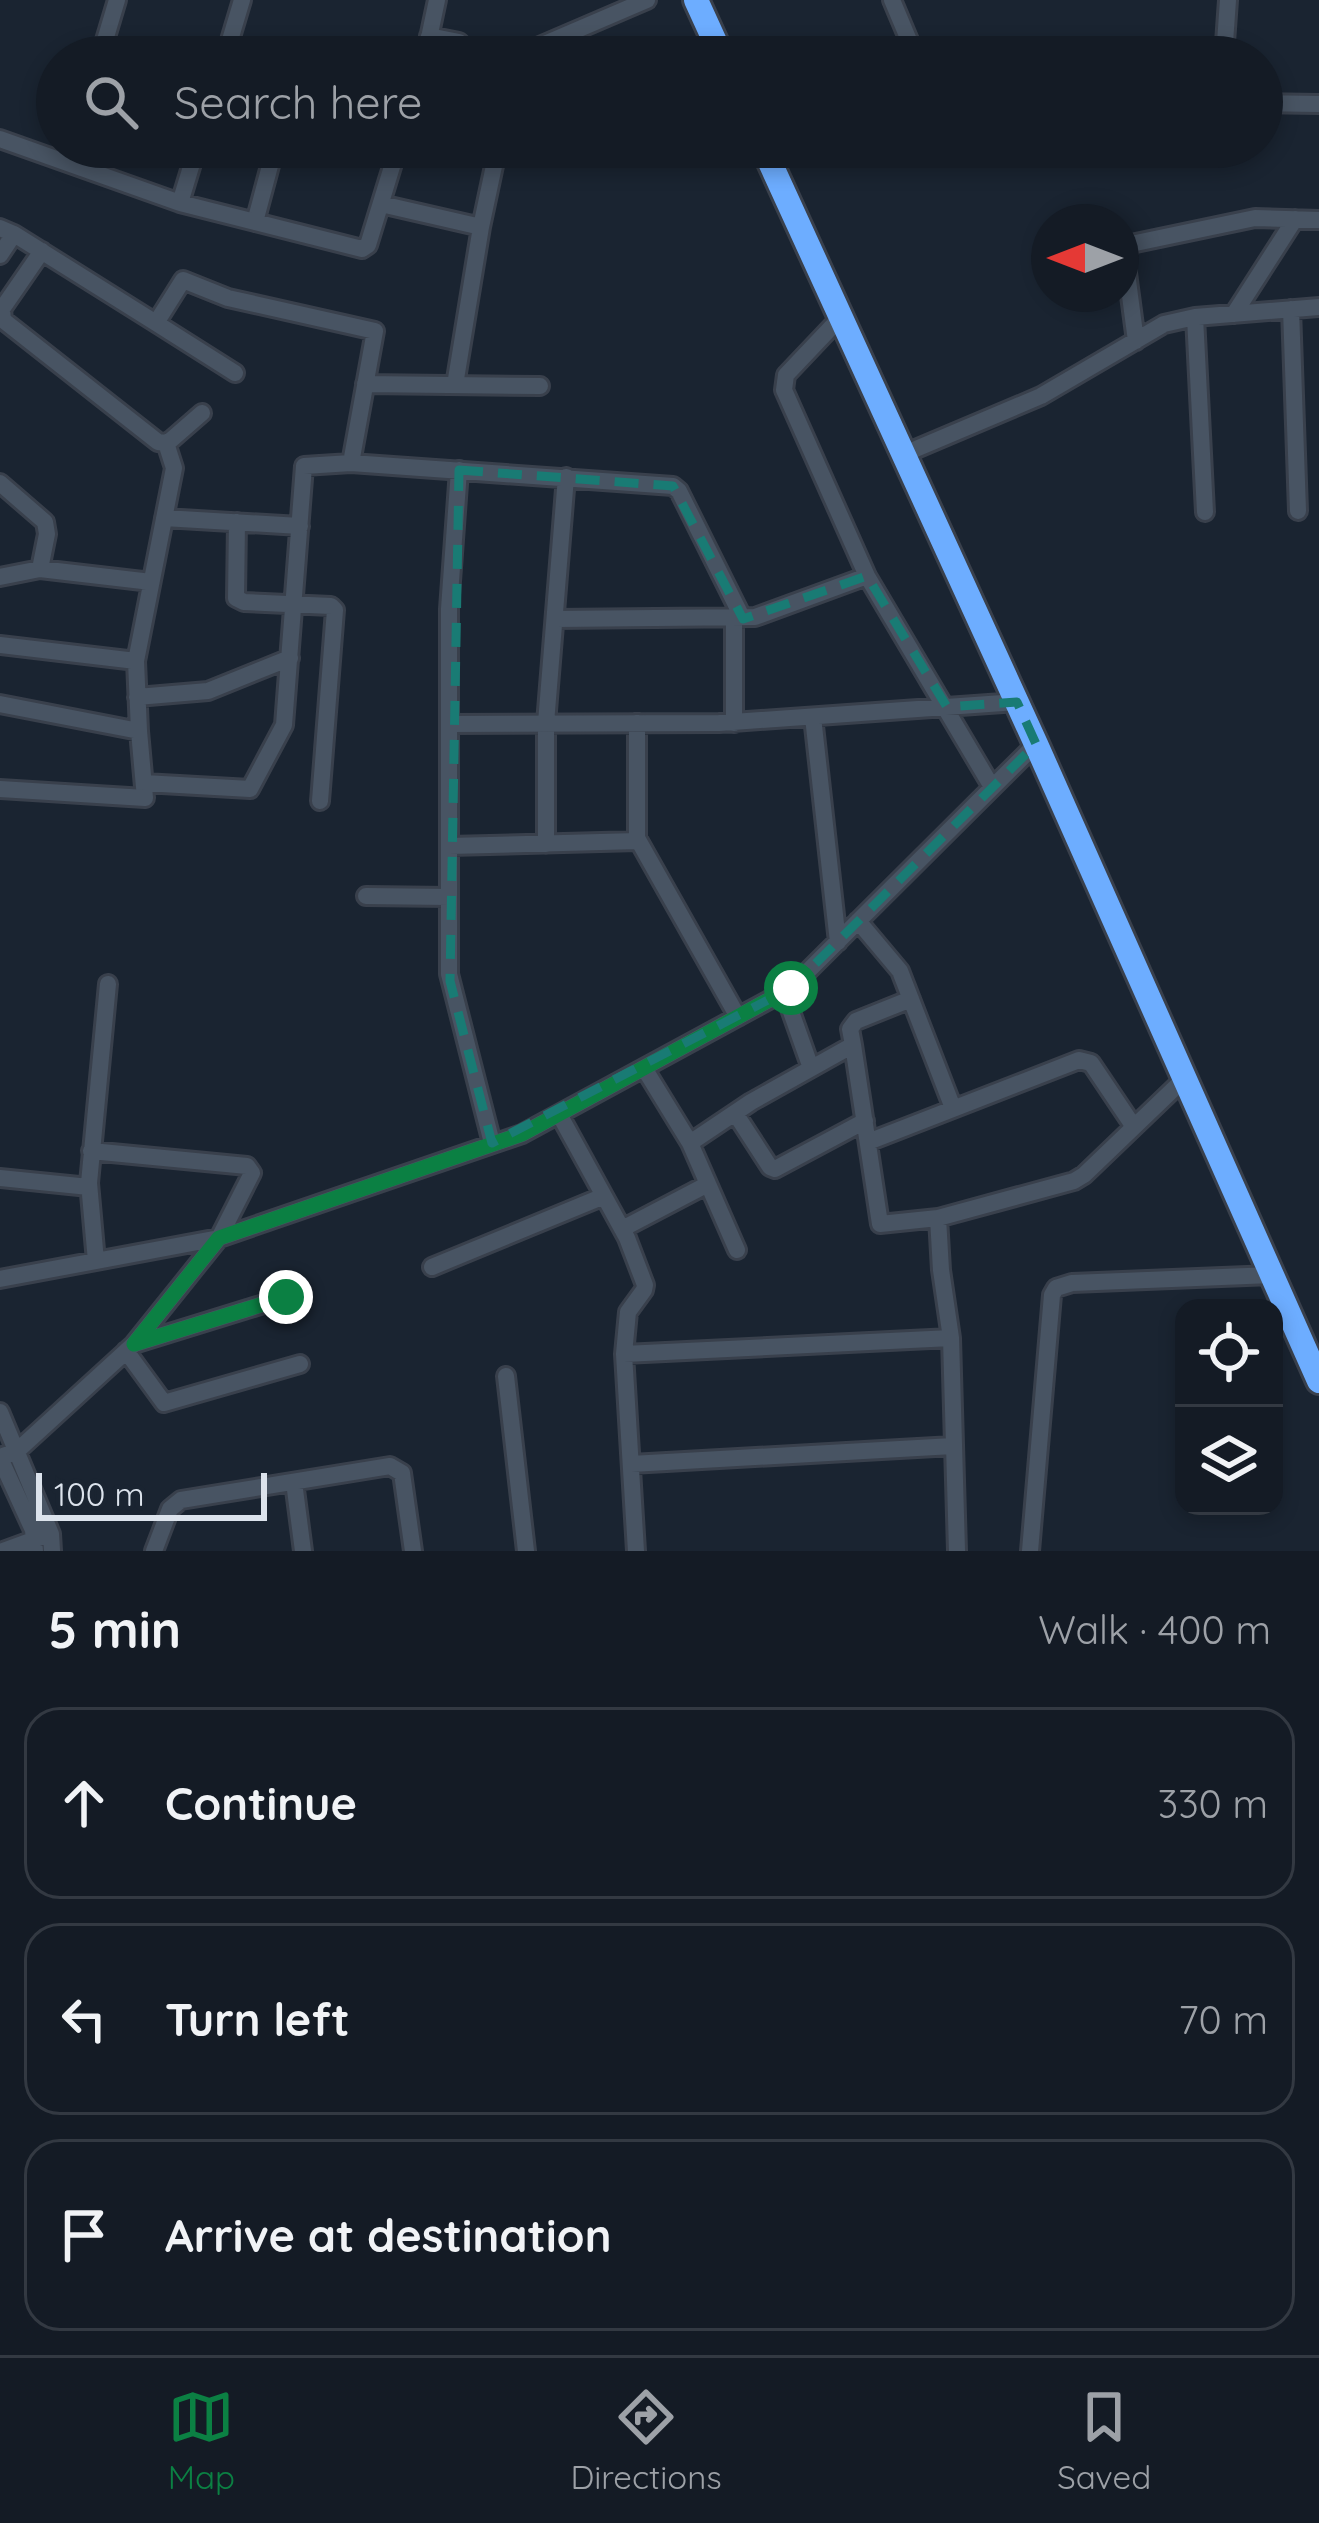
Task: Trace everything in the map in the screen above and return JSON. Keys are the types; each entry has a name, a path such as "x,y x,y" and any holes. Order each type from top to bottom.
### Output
{"highway":[{"path":"696,0 712,36"},
{"path":"773,168 1319,1381"}],"street":[{"path":"109,36 117,0"},
{"path":"429,36 437,0"},
{"path":"564,36 647,0"},
{"path":"892,0 907,36"},
{"path":"1225,36 1228,0"},
{"path":"229,36 235,2"},
{"path":"1283,103 1319,104"},
{"path":"0,139 36,147"},
{"path":"102,168 180,202 362,249 368,245 392,168"},
{"path":"180,202 191,168"},
{"path":"255,222 269,168"},
{"path":"455,385 494,168"},
{"path":"381,204 481,227"},
{"path":"1136,340 1125,259 1131,244 1255,218 1319,220"},
{"path":"1234,314 1295,219"},
{"path":"0,255 7,231 235,373"},
{"path":"42,251 2,309 3,320 158,442 166,443 202,413"},
{"path":"156,323 183,280 228,298 375,331 351,463"},
{"path":"904,454 1041,396 1164,324 1195,316 1319,307"},
{"path":"1291,309 1298,511"},
{"path":"1195,316 1205,512"},
{"path":"841,317 786,374 784,384 867,576 992,787"},
{"path":"365,384 540,386"},
{"path":"0,789 146,798 136,661 174,468 166,443"},
{"path":"144,783 250,790 284,725 304,466 351,463 673,486 738,617 734,723"},
{"path":"459,470 449,599 450,981 492,1143"},
{"path":"546,844 546,723 566,477"},
{"path":"0,483 45,522 40,569"},
{"path":"164,518 300,526"},
{"path":"237,522 236,598 332,606 335,610 320,801"},
{"path":"0,577 40,569 151,582"},
{"path":"555,619 766,615 867,576"},
{"path":"0,645 136,661"},
{"path":"137,697 208,691 290,658"},
{"path":"449,724 734,723 1017,702"},
{"path":"0,704 139,730"},
{"path":"813,717 838,942"},
{"path":"637,723 638,841 739,1017"},
{"path":"0,1280 219,1238 522,1134 784,992 1036,744"},
{"path":"449,846 638,841"},
{"path":"366,896 449,897"},
{"path":"858,921 896,964 953,1108"},
{"path":"95,1261 89,1187 108,984"},
{"path":"784,992 812,1068"},
{"path":"910,999 856,1021 850,1029 880,1224 939,1227 1074,1181 1184,1079"},
{"path":"690,1143 853,1045"},
{"path":"868,1142 1085,1060 1134,1127"},
{"path":"644,1068 690,1143 737,1250"},
{"path":"735,1113 775,1169 865,1121"},
{"path":"559,1114 622,1228 645,1285 628,1312 624,1354 636,1551"},
{"path":"6,1455 130,1348 219,1238 252,1173 250,1167 92,1150"},
{"path":"0,1178 89,1187"},
{"path":"622,1228 708,1184"},
{"path":"432,1268 604,1196"},
{"path":"939,1227 952,1338 957,1551"},
{"path":"1030,1551 1055,1288 1072,1283 1272,1275"},
{"path":"130,1348 286,1297"},
{"path":"624,1354 952,1338"},
{"path":"130,1348 164,1403 300,1364"},
{"path":"506,1376 526,1551"},
{"path":"0,1412 6,1455 42,1538 3,1551"},
{"path":"631,1465 953,1446"},
{"path":"154,1551 170,1509 182,1500 390,1466 402,1473 413,1551"},
{"path":"294,1482 303,1551"}],"highlighted area":[{"path":"459,470 673,486 743,619 867,576 947,707 1017,702 1036,744 791,988 492,1143 450,981"}],"route":[{"path":"286,1297 134,1344 219,1238 522,1134 791,988"}]}
